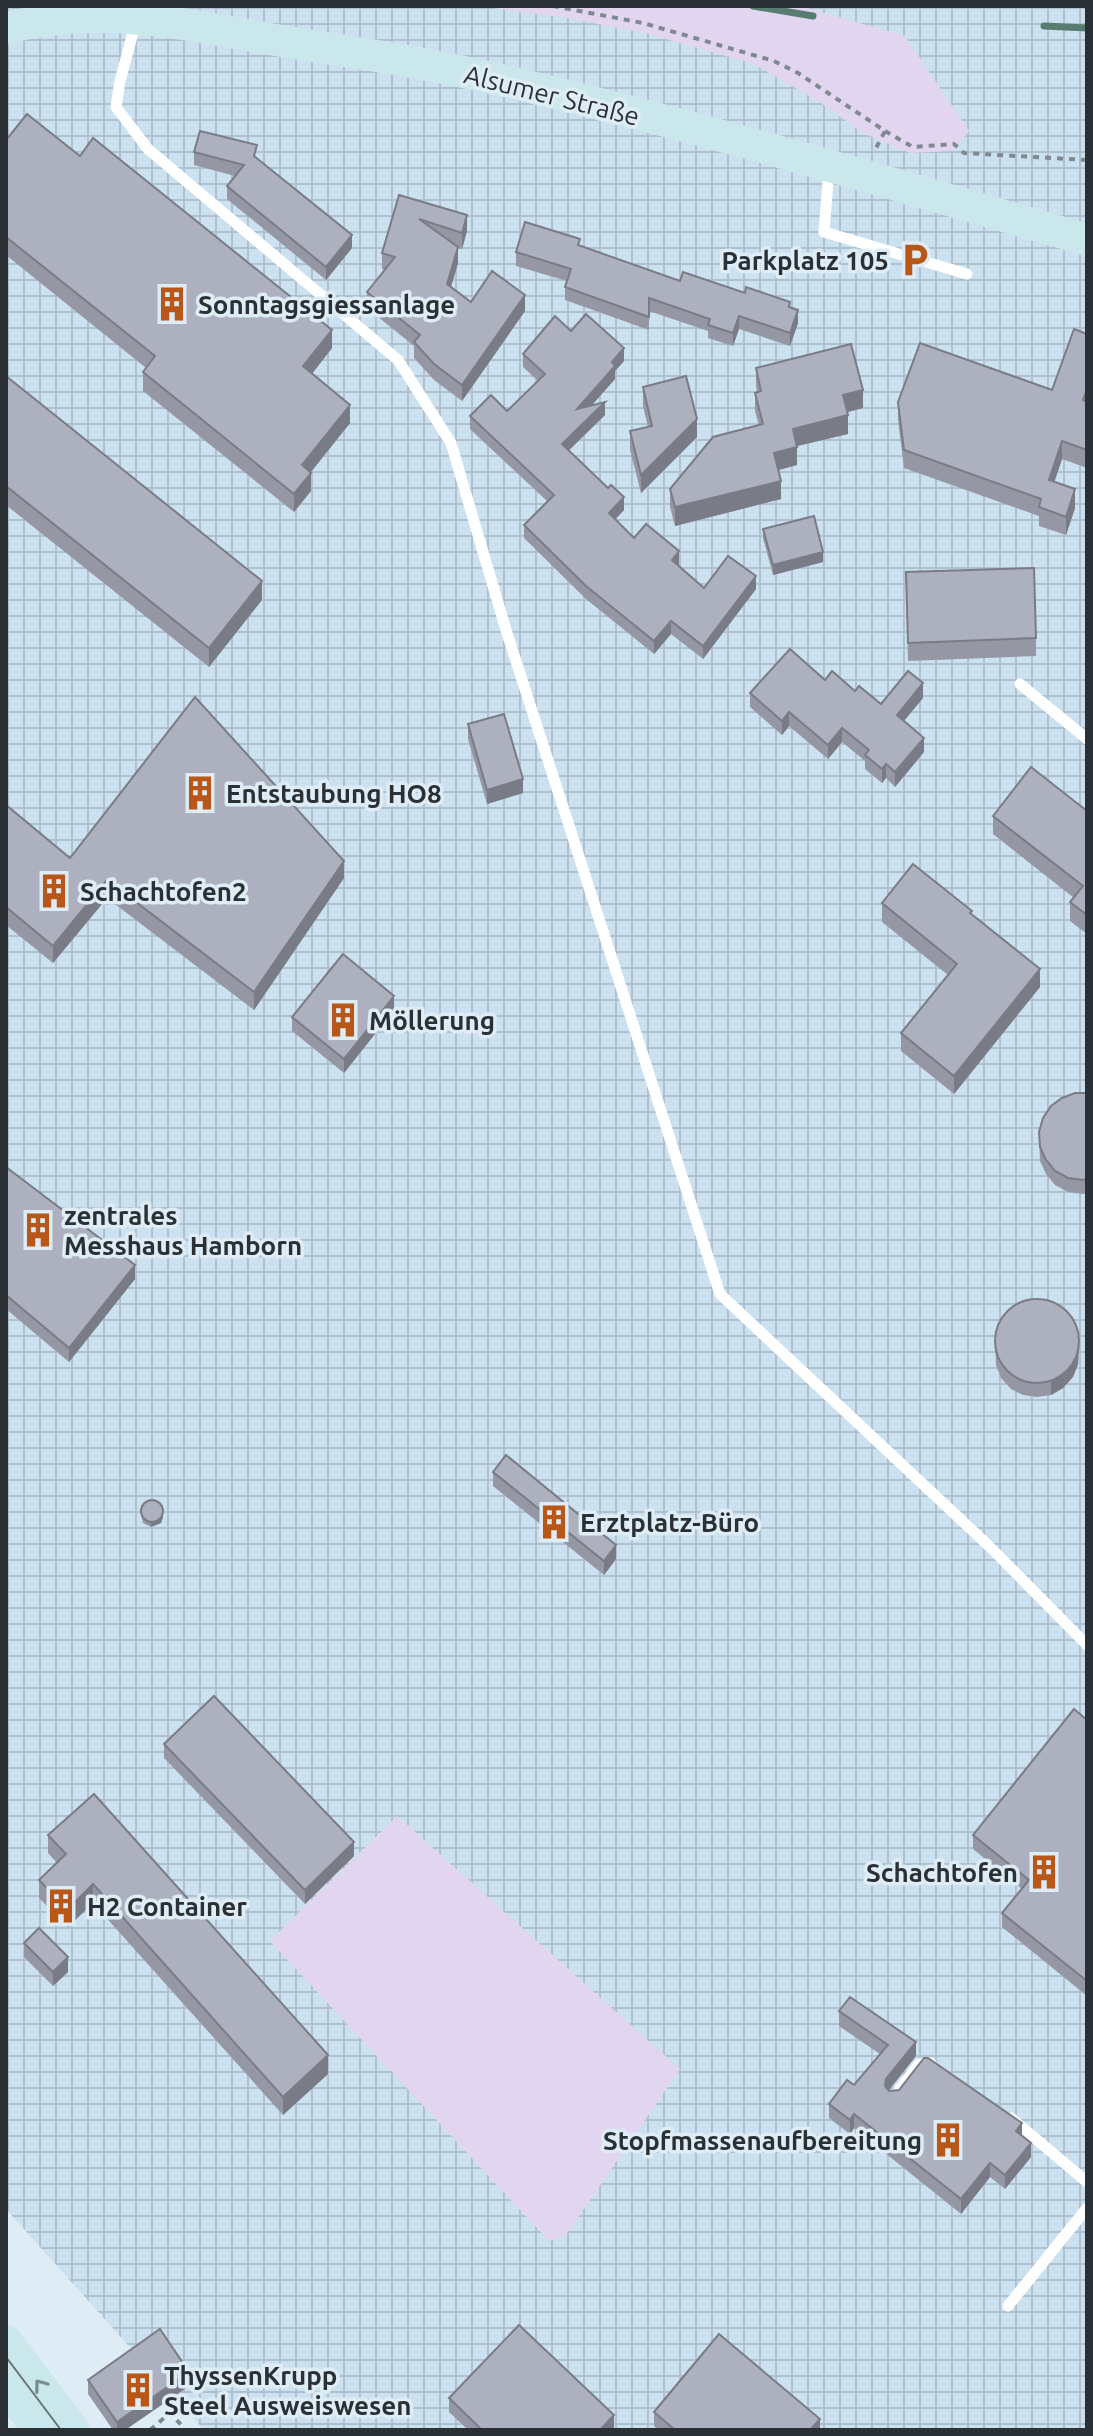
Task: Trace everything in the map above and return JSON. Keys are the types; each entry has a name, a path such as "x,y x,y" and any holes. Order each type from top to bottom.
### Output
{"street":[{"name":"Alsumer Straße","path":"6,28 44,19 124,16 494,79 866,175 1087,240"},
{"path":"6,2341 74,2430"},
{"path":"6,2388 39,2430"}],"lane":[{"path":"140,6 116,107 148,149 398,360 451,443 511,646 720,1294 990,1547 1087,1645"},
{"path":"829,165 824,232 967,274"},
{"path":"1020,684 1087,739"},
{"path":"893,2098 919,2064 929,2063 942,2070"},
{"path":"1003,2112 1087,2182"},
{"path":"1008,2306 1087,2208"}],"path":[{"path":"553,6 643,23 774,61 798,73 913,147 954,144 964,153 1087,160"},
{"path":"866,175 885,131"},
{"path":"150,2430 170,2413 186,2430"}],"shaded area":[{"path":"6,6 1087,6 1087,2430 204,2430 6,2209"},
{"path":"479,6 800,6 905,36 969,131 953,151 910,153 863,133 818,101 754,64 645,33"},
{"path":"397,1816 680,2069 566,2235 549,2241 270,1941"}],"building":[{"name":"Sonntagsgiessanlage","path":"27,114 80,156 93,138 332,330 303,366 350,405 302,465 311,473 294,494 143,372 155,356 6,237 6,140"},
{"path":"200,131 257,145 254,156 352,235 326,267 227,186 244,165 194,152"},
{"path":"399,195 467,215 462,233 419,219 458,247 447,284 471,302 492,271 525,295 462,385 434,364 414,342 420,335 367,292 395,257 382,253"},
{"path":"525,222 580,239 578,245 680,281 683,272 745,293 746,287 790,302 789,307 798,310 790,333 739,316 733,333 708,325 710,319 649,298 649,317 565,287 571,269 516,252"},
{"path":"586,314 624,348 612,362 615,366 577,409 605,402 562,444 608,488 611,485 624,497 609,513 634,538 646,524 679,551 672,560 704,588 728,556 756,576 703,646 671,621 654,641 586,586 524,525 554,495 470,416 491,395 507,411 545,374 523,354 555,316 571,331"},
{"path":"1074,329 1087,334 1087,389 1083,400 1087,402 1087,450 1062,441 1049,480 1075,489 1066,517 1039,507 1041,499 904,450 898,402 920,343 1052,390"},
{"path":"851,344 863,390 843,395 848,415 793,429 797,447 774,453 781,481 675,507 670,489 713,437 763,424 755,393 761,391 756,368"},
{"path":"6,376 262,581 209,648 6,486"},
{"path":"686,376 697,419 641,475 630,431 652,426 643,387"},
{"path":"814,516 823,552 773,565 763,529"},
{"path":"1034,568 1036,638 908,643 906,572"},
{"path":"790,649 825,680 832,671 855,691 859,686 881,704 908,671 923,683 897,715 924,738 895,772 886,764 882,769 865,755 869,750 842,728 828,745 789,712 782,721 750,693"},
{"name":"Entstaubung HO8","path":"195,697 344,861 254,992 107,880 53,946 6,907 6,805 70,858"},
{"path":"504,714 523,779 487,790 468,724"},
{"path":"1031,767 1087,811 1087,915 1070,902 1083,886 993,816"},
{"path":"913,864 1040,969 954,1076 901,1033 957,964 882,903"},
{"name":"Möllerung","path":"343,954 394,996 344,1059 292,1017"},
{"path":"1075,1093 1087,1093 1087,1179 1083,1180 1068,1178 1055,1171 1040,1147 1039,1132 1043,1118 1051,1106"},
{"name":"zentrales Messhaus Hamborn","path":"6,1167 135,1265 69,1348 6,1295"},
{"path":"1037,1299 1053,1302 1067,1311 1076,1325 1079,1341 1076,1357 1067,1371 1053,1380 1037,1383 1021,1380 1007,1371 998,1357 995,1341 998,1325 1007,1311 1021,1302"},
{"path":"506,1455 616,1545 604,1561 493,1472"},
{"path":"152,1500 160,1503 163,1511 160,1519 152,1522 144,1519 141,1511 144,1503"},
{"path":"214,1696 354,1842 305,1890 164,1744"},
{"name":"Schachtofen","path":"1074,1709 1087,1720 1087,1981 1002,1913 1029,1880 973,1835"},
{"path":"94,1794 328,2055 283,2097 93,1884 68,1909 39,1880 66,1854 48,1835"},
{"path":"39,1928 68,1957 53,1972 24,1943"},
{"name":"Stopfmassenaufbereitung","path":"850,1997 916,2042 886,2079 885,2086 889,2091 899,2090 924,2058 928,2058 1022,2123 1016,2131 1031,2143 1005,2175 990,2163 961,2199 854,2114 850,2120 829,2104 847,2080 854,2085 888,2045 839,2011"},
{"path":"519,2325 614,2415 600,2430 482,2430 449,2398"},
{"name":"ThyssenKrupp Steel Ausweiswesen","path":"160,2329 189,2372 117,2422 88,2380"},
{"path":"719,2334 820,2419 810,2430 675,2430 654,2412"}],"waterway":[{"path":"753,6 813,16"},
{"path":"1044,26 1087,28"}],"tram line":[{"path":"6,2357 61,2430"}],"place":[{"name":"Parkplatz 105","path":"915,260"},
{"name":"Sonntagsgiessanlage","path":"172,304"},
{"name":"Entstaubung HO8","path":"200,793"},
{"name":"Schachtofen2","path":"54,891"},
{"name":"Möllerung","path":"343,1020"},
{"name":"zentrales Messhaus Hamborn","path":"38,1230"},
{"name":"Erztplatz-Büro","path":"554,1522"},
{"name":"Schachtofen","path":"1044,1872"},
{"name":"H2 Container","path":"61,1906"},
{"name":"Stopfmassenaufbereitung","path":"948,2140"},
{"name":"ThyssenKrupp Steel Ausweiswesen","path":"138,2390"}]}
